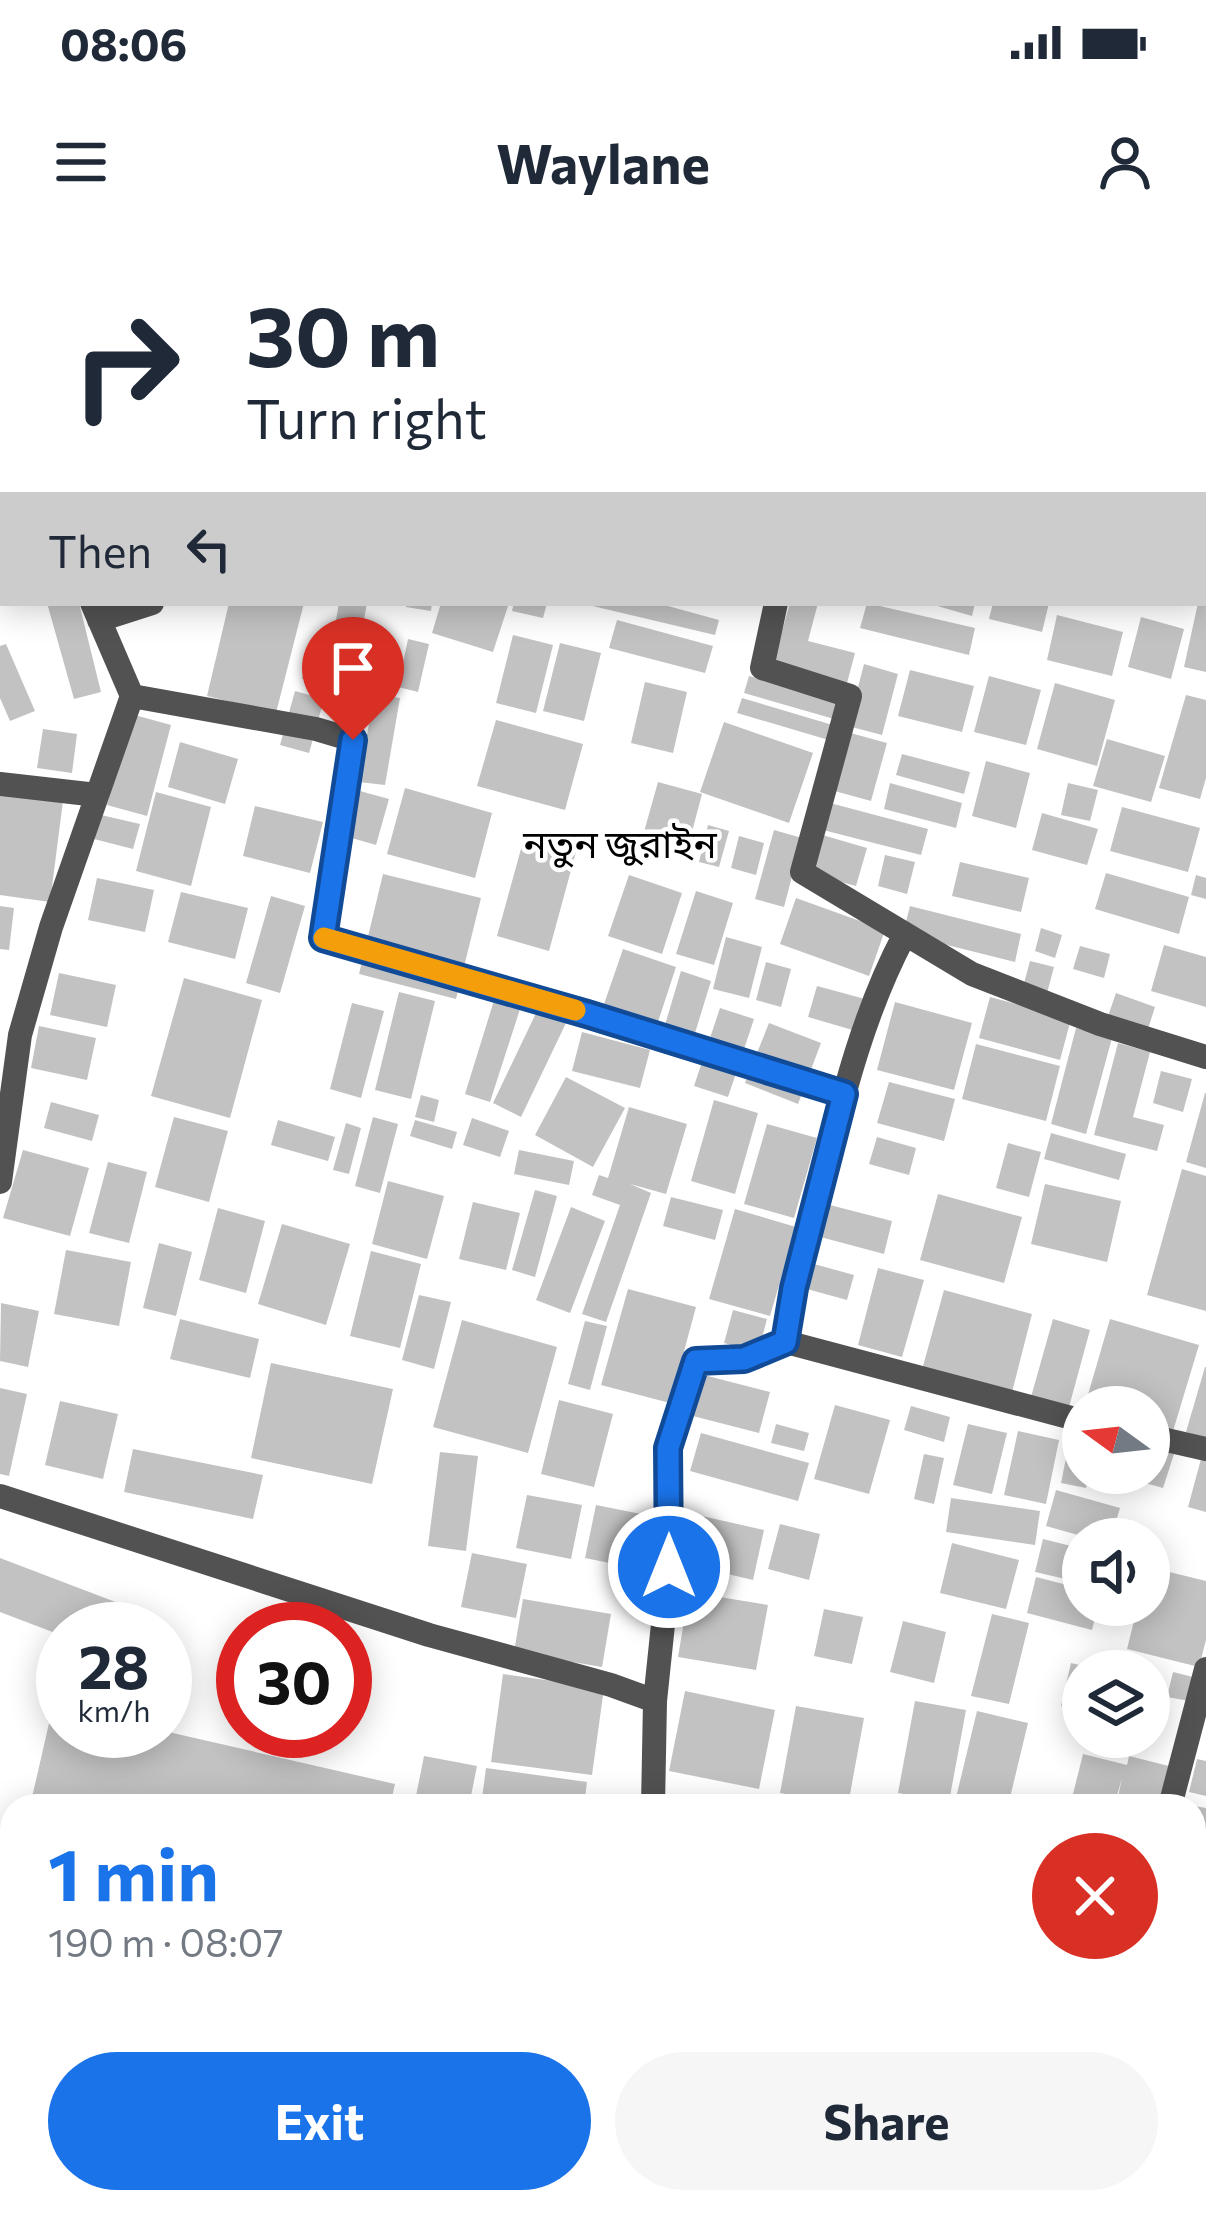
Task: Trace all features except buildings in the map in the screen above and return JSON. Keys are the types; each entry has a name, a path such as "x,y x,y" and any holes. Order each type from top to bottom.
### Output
{"street":[{"path":"0,1182 20,1035 51,927 132,696 96,611 131,606"},
{"path":"775,606 762,668 850,696 802,872 972,974 1100,1024 1206,1057"},
{"path":"132,696 353,740 323,938 844,1094"},
{"path":"0,784 97,795"},
{"path":"785,1342 794,1288 844,1094 881,978 904,936"},
{"path":"653,1794 655,1701 669,1567 668,1448 696,1361 744,1359 785,1342 1062,1415"},
{"path":"1170,1441 1206,1449"},
{"path":"0,1496 429,1635 655,1701"},
{"path":"1173,1794 1206,1669"}],"slow traffic":[{"path":"324,938 575,1010"}],"district":[{"name":"নতুন জুরাইন","path":"620,842"}],"route":[{"path":"353,740 323,938 844,1094 794,1288 785,1342 744,1359 696,1361 682,1397 668,1448 669,1567"}]}
